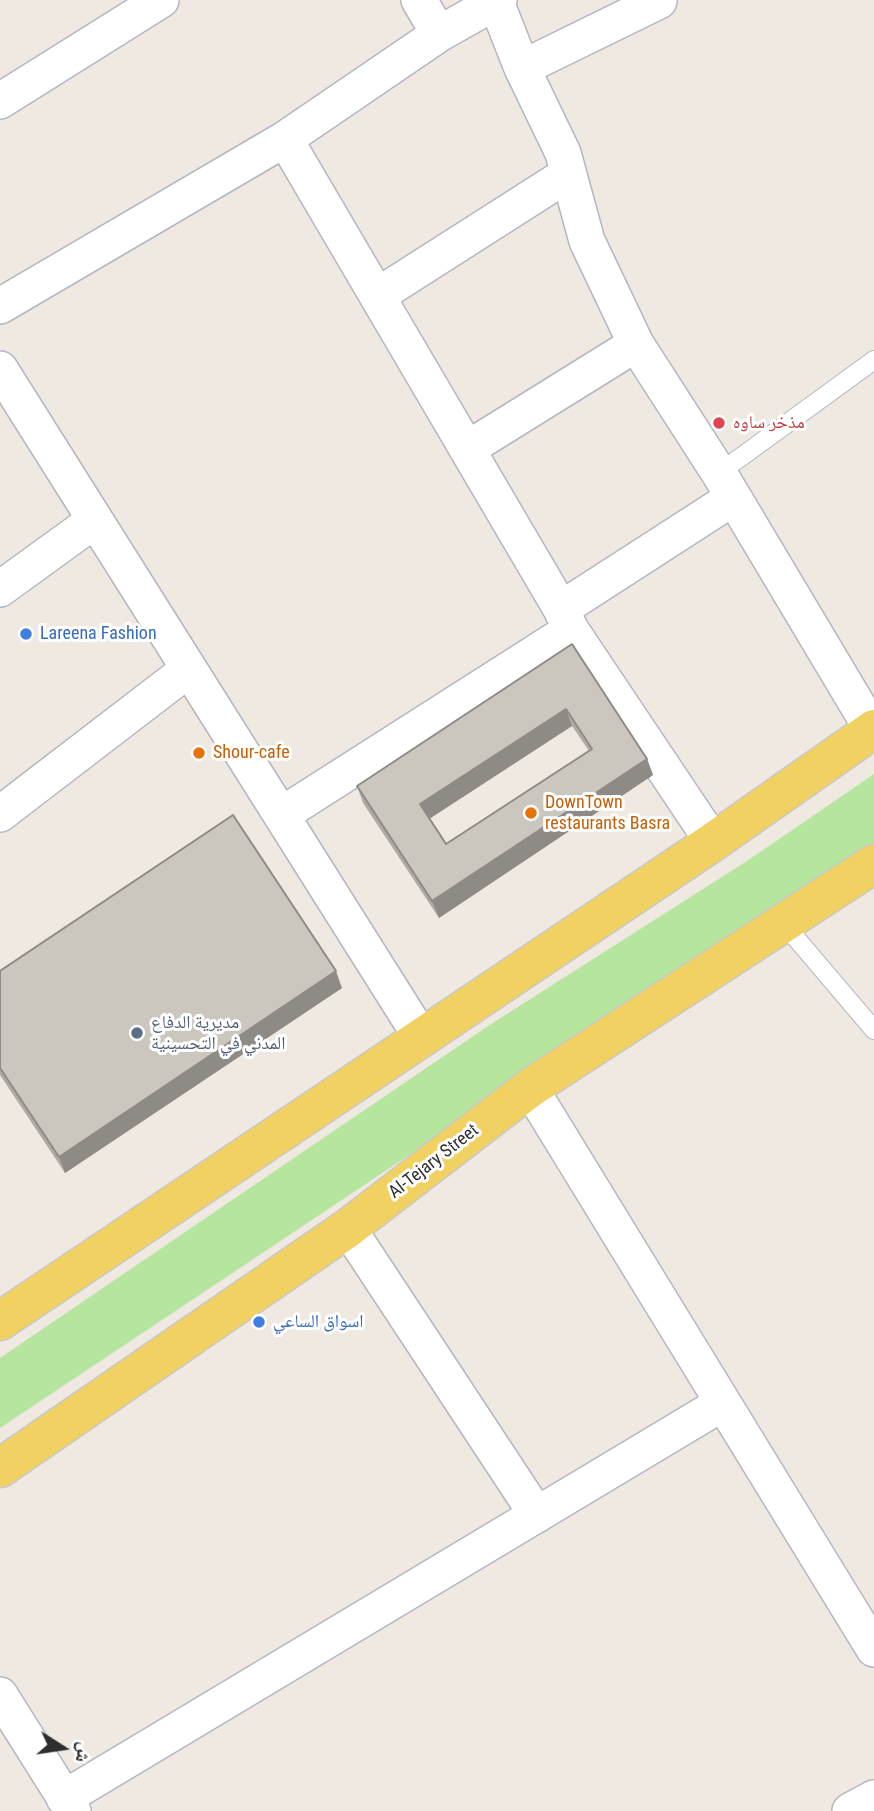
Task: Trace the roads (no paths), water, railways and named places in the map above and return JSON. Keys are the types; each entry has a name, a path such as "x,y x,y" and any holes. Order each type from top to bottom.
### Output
{"main road":[{"path":"0,1321 713,842 873,730"},
{"name":"Al-Tejary Street","path":"0,1468 348,1228 530,1088 870,871"}],"street":[{"path":"0,102 161,0"},
{"path":"419,0 439,34"},
{"path":"0,306 285,139 439,34 497,1 522,68 563,153 587,241 636,344 726,486 873,730"},
{"path":"522,68 659,1"},
{"path":"285,139 566,619 713,842"},
{"path":"377,296 568,174"},
{"path":"467,449 636,344"},
{"path":"0,369 421,1037"},
{"path":"281,815 566,619 726,486"},
{"path":"0,589 95,520"},
{"path":"0,814 189,669"},
{"path":"530,1088 874,1649"},
{"path":"348,1228 537,1514"},
{"path":"0,1695 68,1805 723,1402"},
{"path":"850,1811 874,1798"}],"lane":[{"path":"726,486 874,360"},
{"path":"784,924 874,1030"}],"place":[{"name":"مذخر ساوه","path":"719,423"},
{"name":"Lareena Fashion","path":"26,634"},
{"name":"Shour-cafe","path":"199,753"},
{"name":"DownTown restaurants Basra","path":"531,813"},
{"name":"مديرية الدفاع المدني في التحسينية","path":"137,1033"},
{"name":"اسواق الساعي","path":"259,1322"}]}
